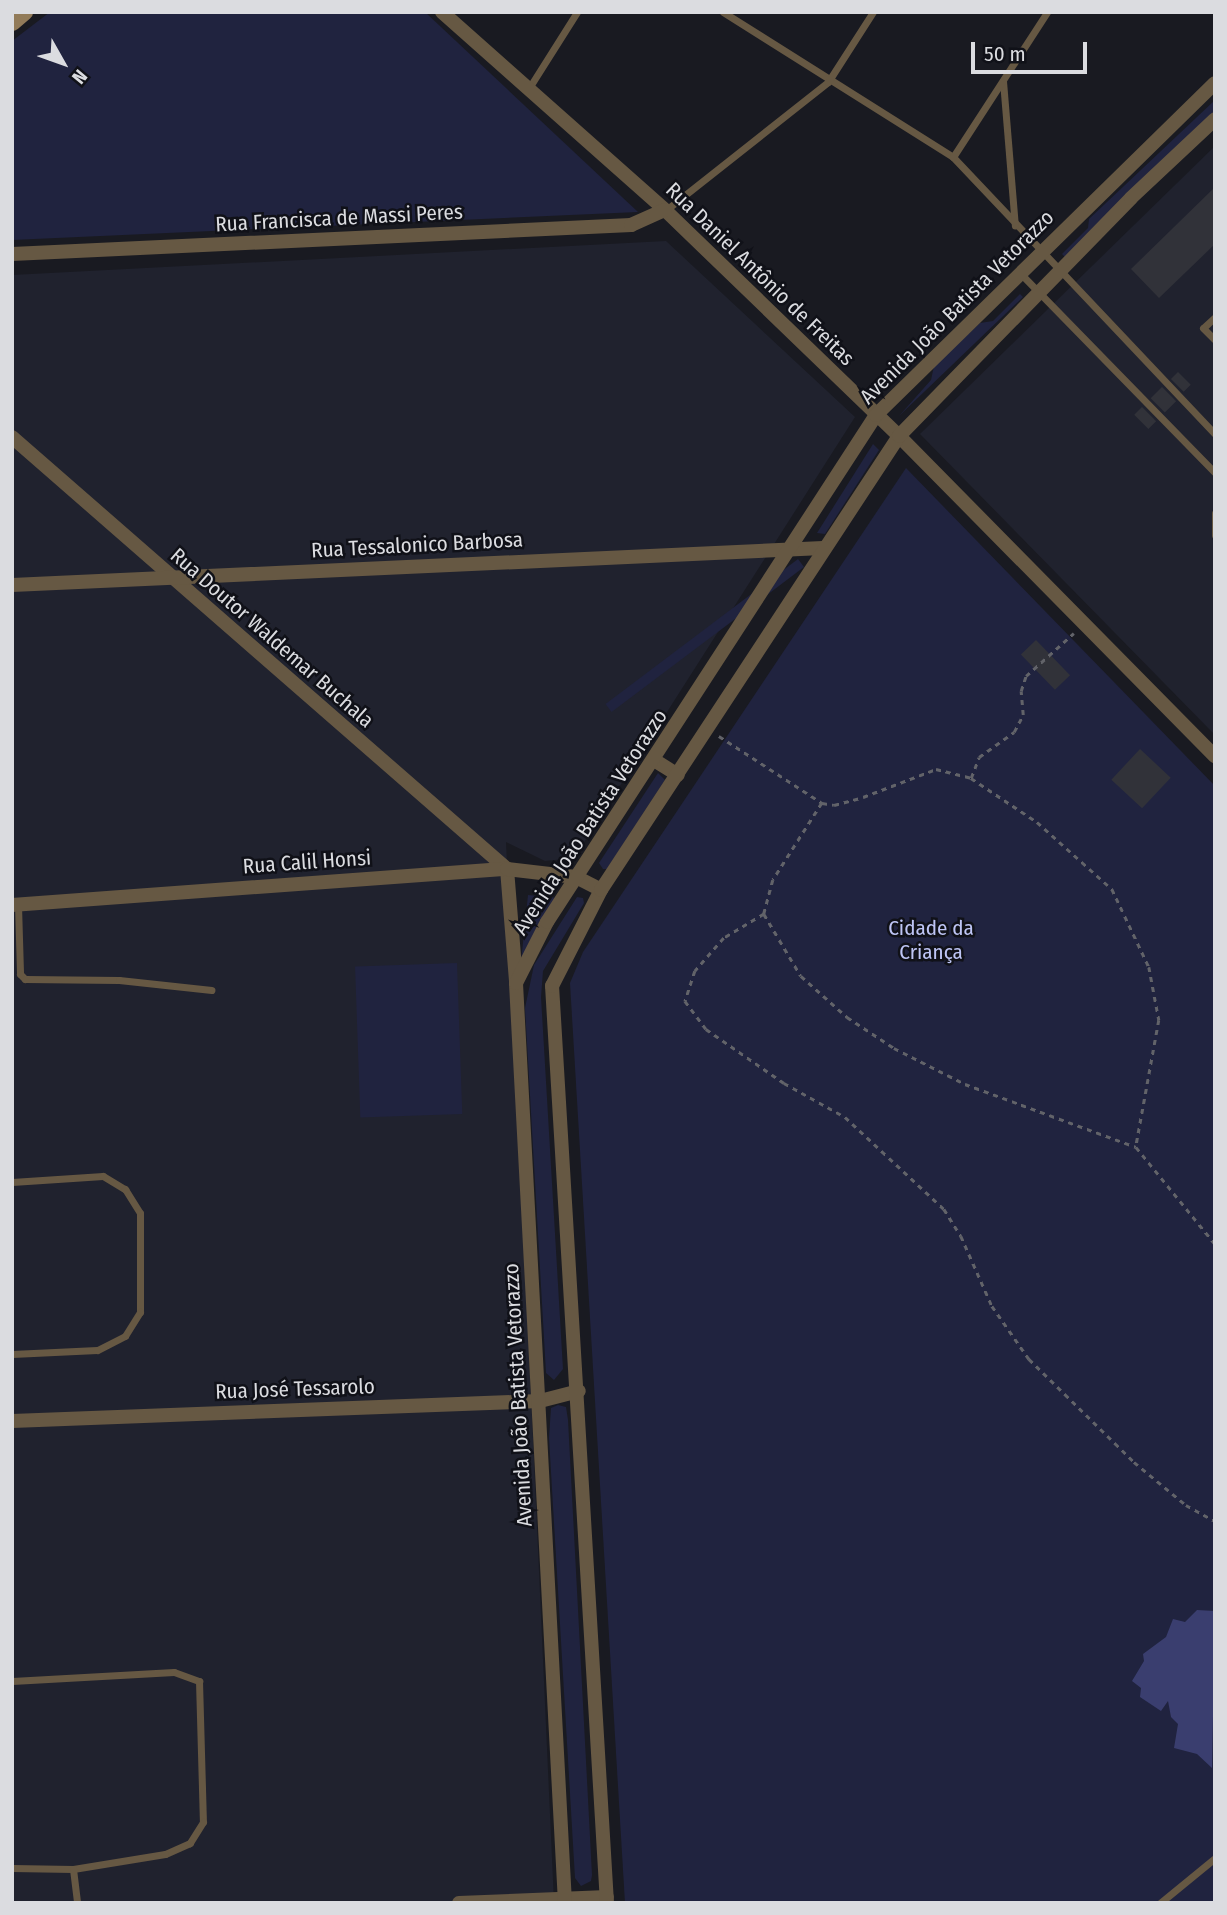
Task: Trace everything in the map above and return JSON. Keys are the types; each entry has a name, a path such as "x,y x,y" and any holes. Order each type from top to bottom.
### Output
{"main road":[{"path":"12,22 24,12"}],"street":[{"name":"Rua Daniel Antônio de Freitas","path":"444,13 526,92 666,210 899,436 1215,756"},
{"name":"Avenida João Batista Vetorazzo","path":"565,1900 516,983 576,877 793,549 876,415 1019,272 1215,83"},
{"path":"459,1903 607,1900 579,1391 552,986 601,890 899,436 1038,292 1215,119"},
{"name":"Rua Francisca de Massi Peres","path":"12,254 631,225 666,210"},
{"name":"Rua Doutor Waldemar Buchala","path":"12,437 169,577 507,869"},
{"name":"Rua Tessalonico Barbosa","path":"12,585 823,548"},
{"path":"654,760 678,775"},
{"path":"507,869 516,983"},
{"name":"Rua Calil Honsi","path":"15,905 507,869 576,877 601,890"},
{"name":"Rua José Tessarolo","path":"12,1421 540,1401 579,1391"}],"lane":[{"path":"526,92 577,12"},
{"path":"723,12 828,82 953,157 1039,253 1215,434"},
{"path":"666,210 828,82 873,12"},
{"path":"953,157 1048,12"},
{"path":"1003,80 1016,226"},
{"path":"1019,272 1215,473"},
{"path":"1215,317 1203,328 1215,340"},
{"path":"1215,513 1215,535"},
{"path":"15,905 20,974 25,979 119,980 211,990"},
{"path":"12,1182 103,1176 125,1189 140,1213 140,1312 125,1336 97,1350 12,1354"},
{"path":"12,1681 174,1672 199,1681 203,1822 190,1843 164,1854 72,1870 12,1868"},
{"path":"1160,1903 1214,1861"},
{"path":"72,1870 77,1903"}],"path":[{"path":"971,778 979,757 1014,732 1023,715 1021,691 1026,676 1084,624"},
{"path":"707,729 822,803 834,805 863,797 936,769 971,778 1037,822 1112,889 1149,967 1159,1020 1136,1147"},
{"path":"822,803 773,880 764,914 724,938 695,971 685,1001 706,1029 783,1083 845,1117 944,1209 961,1236 992,1306 1029,1359 1134,1462 1186,1505 1215,1521"},
{"path":"764,914 802,976 847,1017 894,1048 965,1084 1136,1147 1215,1244"}],"shaded area":[{"path":"1215,146 1215,735 920,434"},
{"path":"666,241 855,417 574,858 545,861 506,842 554,1903 12,1903 12,275"},
{"path":"1197,1610 1215,1611 1212,1768 1197,1754 1174,1748 1178,1724 1171,1717 1168,1701 1161,1711 1140,1697 1141,1688 1132,1681 1144,1661 1143,1654 1166,1637 1173,1619 1185,1622"}],"green space":[{"path":"50,12 425,12 638,212 12,240 12,41"},
{"path":"1215,100 1215,114 1065,257 1062,254 1088,228 1089,219"},
{"path":"1020,294 1023,297 899,416 931,380 934,366 980,323 993,321"},
{"path":"873,444 879,450 825,534 817,533"},
{"name":"Cidade da Criança","path":"906,468 1215,786 1215,1903 625,1903 570,983 583,952"},
{"path":"798,559 804,567 612,712 606,704"},
{"path":"658,773 665,780 607,869 603,869 599,863"},
{"path":"528,895 558,898 521,962"},
{"path":"577,897 583,898 584,903 543,971 541,997 563,1369 554,1380 546,1373 525,1008 534,965"},
{"path":"457,963 462,1114 360,1117 355,967"},
{"path":"558,1405 566,1407 568,1420 592,1875 591,1881 581,1886 575,1878 549,1438 551,1408"}],"building":[{"path":"1215,187 1215,244 1159,298 1131,269"},
{"path":"1178,372 1191,385 1184,392 1171,379"},
{"path":"1162,387 1176,401 1165,412 1151,398"},
{"path":"1142,407 1156,421 1148,429 1134,415"},
{"path":"1036,640 1070,675 1055,690 1021,655"},
{"path":"1140,749 1171,778 1142,808 1111,780"}]}
